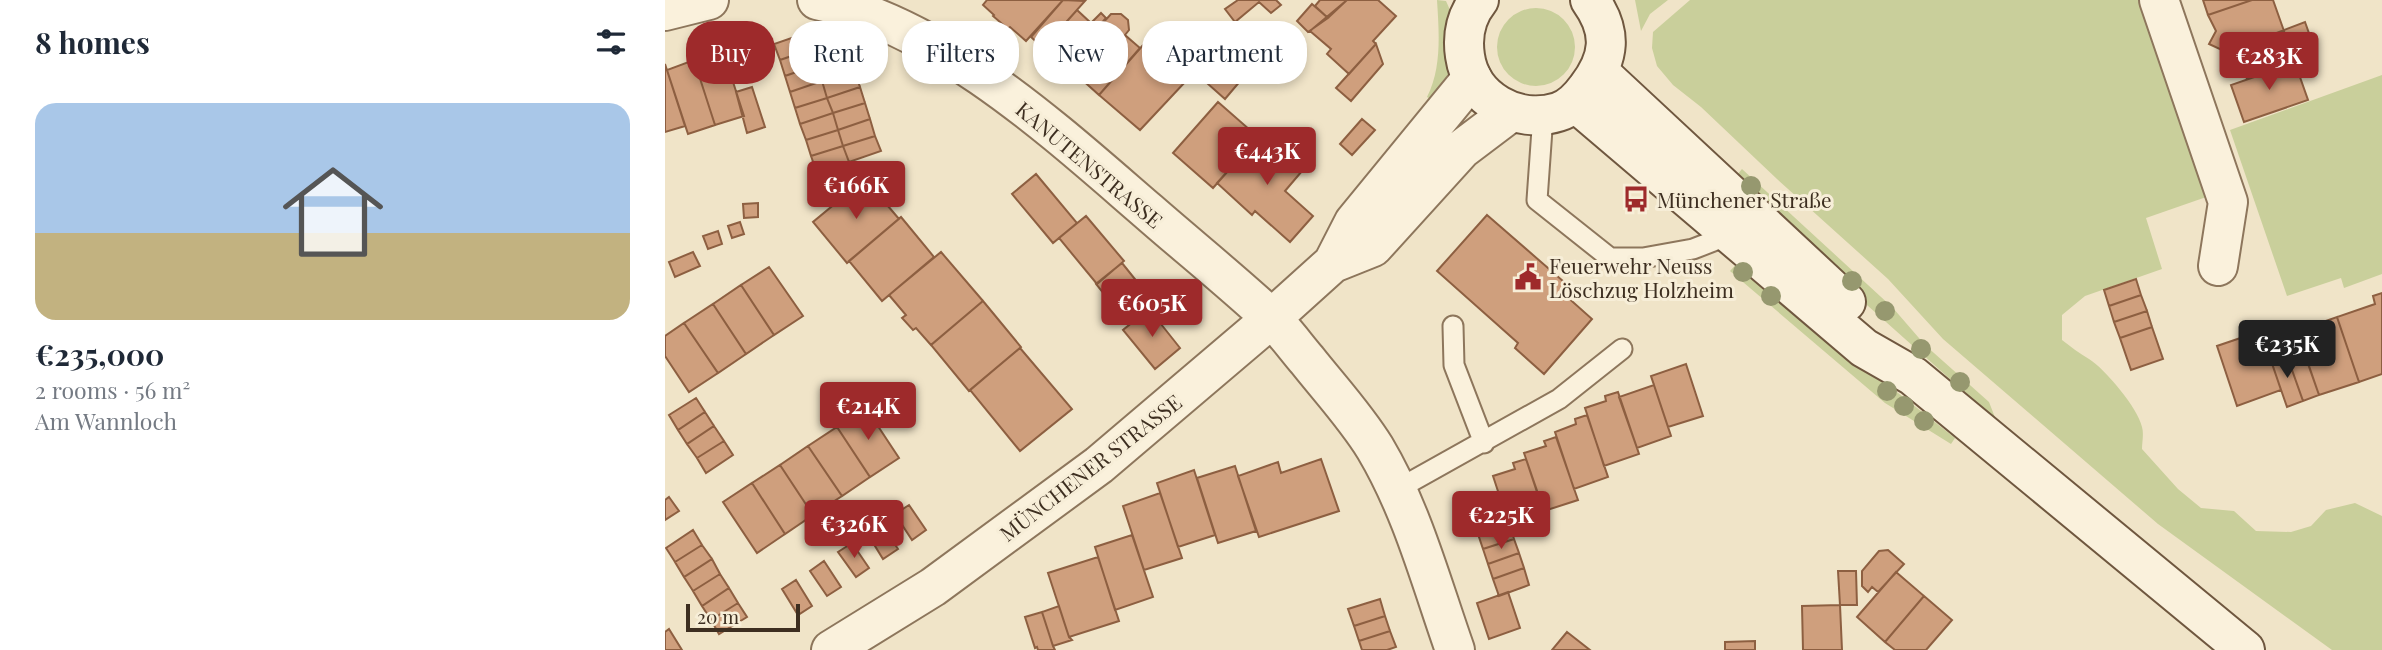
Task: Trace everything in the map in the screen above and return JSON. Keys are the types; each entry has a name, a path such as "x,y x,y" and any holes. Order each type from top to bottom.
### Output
{"street":[{"path":"665,11 709,0"},
{"name":"KANUTENSTRASSE","path":"817,0 837,4 897,26 961,64 1009,97 1043,121 1272,318 1348,410 1374,447 1398,489 1455,650"},
{"path":"1479,0 1468,18 1464,33 1466,64 1472,78 1489,99 1543,110 1729,234 1864,348 1913,376 2245,650"},
{"path":"1590,0 1605,29 1605,56 1599,72 1877,331 1913,376"},
{"path":"2159,0 2228,202 2218,266"},
{"name":"MÜNCHENER STRASSE","path":"1333,263 1373,247 1462,149 1543,110 1599,72"},
{"name":"MÜNCHENER STRASSE","path":"831,650 933,587 1089,473 1272,318 1333,263 1355,222 1472,78"}],"lane":[{"path":"1543,110 1537,200 1610,258 1643,258 1693,249 1729,234"},
{"path":"1453,326 1454,365 1483,443"},
{"path":"1398,489 1559,399 1622,349"}],"green space":[{"path":"1437,0 1446,1 1454,19 1454,68 1439,105 1427,97 1437,62"},
{"path":"1635,0 1668,0 1650,14 1641,31"},
{"path":"1690,0 2145,0 2212,195 2146,218 2162,269 2085,296 2062,315 2062,340 2096,364 2120,390 2142,427 2142,449 2178,489 2201,508 2234,511 2256,531 2291,532 2311,526 2326,510 2355,503 2382,516 2382,650 2332,650 2158,524 1943,339 1888,279 1701,107 1673,85 1657,66 1652,48 1653,32"},
{"path":"1528,8 1544,8 1558,14 1569,25 1575,39 1575,55 1569,69 1558,80 1544,86 1528,86 1514,80 1503,69 1497,55 1497,39 1503,25 1514,14"},
{"path":"2382,75 2382,274 2344,288 2341,278 2287,296 2230,130"},
{"path":"1742,169 1893,308 1925,345 1989,402 1996,420 1730,183"},
{"path":"1740,260 1955,438 1951,444 1885,403 1730,271"}],"building":[{"path":"987,0 1063,0 1044,21 1033,21 1033,33 1026,41 1019,35 1019,21 999,21 983,5"},
{"path":"1063,0 1085,1 1067,21 1045,21"},
{"path":"1238,0 1276,0 1281,5 1271,13 1259,2 1236,21 1225,9"},
{"path":"1320,0 1347,0 1328,18 1315,6"},
{"path":"1347,0 1378,0 1396,16 1373,41 1376,44 1349,74 1327,54 1331,49 1310,31"},
{"path":"2203,0 2252,0 2208,15"},
{"path":"2252,0 2273,0 2284,31 2224,51 2209,44 2216,31 2208,15"},
{"path":"1312,4 1328,18 1308,32 1307,21 1297,21"},
{"path":"1077,10 1089,21 1067,21"},
{"path":"1101,13 1106,18 1103,21 1093,21"},
{"path":"1111,14 1121,14 1128,20 1129,30 1128,21 1105,21"},
{"path":"2305,22 2311,39 2263,56 2258,40"},
{"path":"1128,38 1140,48 1128,62"},
{"path":"789,39 789,57 780,60 775,44"},
{"path":"1376,44 1383,64 1351,101 1336,88"},
{"path":"1142,46 1142,84 1183,84 1140,130 1099,95 1109,84 1128,84 1128,62"},
{"path":"2289,47 2295,63 2247,79 2241,63"},
{"path":"789,57 789,75 785,76 780,60"},
{"path":"686,63 686,84 702,84 715,125 688,134 667,70"},
{"path":"2295,63 2308,100 2244,122 2231,85"},
{"path":"665,64 685,126 665,132"},
{"path":"789,75 789,84 813,84 790,92 785,76"},
{"path":"702,84 734,84 744,116 715,125"},
{"path":"813,84 823,84 827,98 795,108 790,92"},
{"path":"823,84 859,84 860,87 827,98"},
{"path":"1087,84 1109,84 1099,95"},
{"path":"1208,84 1238,84 1225,99"},
{"path":"752,87 765,127 747,133 736,92"},
{"path":"860,87 865,103 833,113 827,98"},
{"path":"827,98 833,113 800,124 795,108"},
{"path":"1218,102 1258,137 1213,188 1173,153"},
{"path":"865,103 870,119 838,130 833,113"},
{"path":"833,113 838,130 806,140 800,124"},
{"path":"870,119 875,136 843,146 838,130"},
{"path":"1362,119 1375,130 1352,155 1340,144"},
{"path":"838,130 843,146 811,156 806,140"},
{"path":"1261,134 1302,171 1285,191 1313,216 1290,242 1255,211 1252,215 1217,183"},
{"path":"875,136 881,151 849,162 843,146"},
{"path":"843,146 849,162 817,173 811,156"},
{"path":"1036,174 1077,223 1053,243 1012,194"},
{"path":"865,179 899,219 847,263 813,222"},
{"path":"758,203 758,217 744,218 743,204"},
{"path":"1487,215 1571,288 1565,295 1592,319 1544,374 1515,348 1518,343 1437,271"},
{"path":"1086,216 1124,261 1097,284 1059,238"},
{"path":"901,217 934,257 882,301 849,261"},
{"path":"740,222 744,234 732,238 728,226"},
{"path":"718,231 722,244 708,249 703,236"},
{"path":"693,252 700,266 675,277 669,262"},
{"path":"941,252 983,301 931,345 916,328 913,330 902,318 906,315 889,295"},
{"path":"1122,263 1155,304 1129,325 1096,284"},
{"path":"769,267 803,316 774,335 741,285"},
{"path":"2136,279 2141,295 2109,306 2104,290"},
{"path":"741,285 774,335 746,354 713,304"},
{"path":"2382,293 2382,374 2359,382 2337,317 2375,304 2373,296"},
{"path":"2141,295 2147,311 2114,322 2109,306"},
{"path":"983,301 1021,347 969,391 931,345"},
{"path":"713,304 746,354 718,373 684,323"},
{"path":"1149,309 1180,348 1155,369 1123,330"},
{"path":"2147,311 2152,327 2120,338 2114,322"},
{"path":"2337,317 2359,382 2319,395 2297,331"},
{"path":"684,323 718,373 689,392 665,356 665,336"},
{"path":"2152,327 2163,359 2131,370 2120,338"},
{"path":"2261,331 2281,390 2237,406 2217,346"},
{"path":"2302,347 2319,395 2303,401 2286,353"},
{"path":"1020,348 1072,409 1020,451 970,390"},
{"path":"2286,353 2303,401 2287,407 2270,358"},
{"path":"1686,364 1703,416 1668,427 1651,376"},
{"path":"1654,385 1671,436 1637,448 1619,397"},
{"path":"1618,392 1639,454 1604,466 1585,408 1606,401 1605,396"},
{"path":"696,398 705,412 678,430 669,415"},
{"path":"866,408 899,458 870,477 837,427"},
{"path":"705,412 714,426 687,444 678,430"},
{"path":"1587,415 1608,477 1574,489 1555,432 1576,424 1575,419"},
{"path":"714,426 724,441 697,458 687,444"},
{"path":"837,427 870,477 842,496 808,446"},
{"path":"1556,437 1578,500 1544,511 1524,453 1546,446 1544,441"},
{"path":"724,441 733,455 706,473 697,458"},
{"path":"808,446 842,496 813,515 780,465"},
{"path":"1321,459 1339,511 1259,537 1238,476 1278,462 1281,473"},
{"path":"1526,459 1547,522 1512,534 1493,476 1515,469 1513,463"},
{"path":"780,465 813,515 785,534 752,483"},
{"path":"1235,466 1256,531 1218,543 1197,478"},
{"path":"1194,470 1215,535 1178,547 1157,483"},
{"path":"752,483 785,534 757,553 723,502"},
{"path":"1160,493 1182,558 1144,570 1123,506"},
{"path":"1498,494 1503,509 1472,519 1468,504"},
{"path":"669,497 679,511 665,520 665,500"},
{"path":"909,505 926,530 912,540 895,514"},
{"path":"1503,509 1509,523 1478,534 1472,519"},
{"path":"1509,523 1514,539 1483,549 1478,534"},
{"path":"881,524 898,549 883,559 867,533"},
{"path":"693,530 702,545 675,562 666,548"},
{"path":"1132,535 1153,597 1115,610 1095,547"},
{"path":"1514,539 1519,553 1488,564 1483,549"},
{"path":"852,543 869,568 856,577 838,552"},
{"path":"702,545 712,559 684,577 675,562"},
{"path":"1888,550 1904,564 1878,592 1872,587 1868,592 1862,586 1862,571 1879,551"},
{"path":"1519,553 1524,568 1493,579 1488,564"},
{"path":"1098,557 1119,621 1069,637 1048,573"},
{"path":"712,559 720,574 693,591 684,577"},
{"path":"824,561 841,587 827,596 810,571"},
{"path":"1524,568 1529,585 1499,596 1493,579"},
{"path":"1838,571 1856,571 1857,605 1840,605"},
{"path":"1896,572 1924,596 1885,642 1857,617"},
{"path":"720,574 729,588 702,606 693,591"},
{"path":"796,580 812,606 798,615 782,589"},
{"path":"729,588 738,603 711,620 702,606"},
{"path":"1508,592 1520,628 1489,639 1477,603"},
{"path":"1924,596 1952,620 1926,650 1895,650 1885,642"},
{"path":"1380,599 1385,616 1354,626 1348,609"},
{"path":"738,603 747,617 719,634 711,620"},
{"path":"1840,605 1842,650 1803,650 1802,606"},
{"path":"1059,606 1072,640 1053,646 1042,612"},
{"path":"1042,612 1055,650 1035,648 1025,617"},
{"path":"1385,616 1390,631 1359,641 1354,626"},
{"path":"669,629 682,650 665,650 665,632"},
{"path":"1390,631 1396,647 1387,650 1362,650 1359,641"},
{"path":"1567,632 1590,650 1552,650"},
{"path":"1755,641 1755,650 1725,650 1725,642"}],"place":[{"name":"Münchener Straße","path":"1636,199"},
{"name":"Feuerwehr Neuss Löschzug Holzheim","path":"1528,277"}]}
